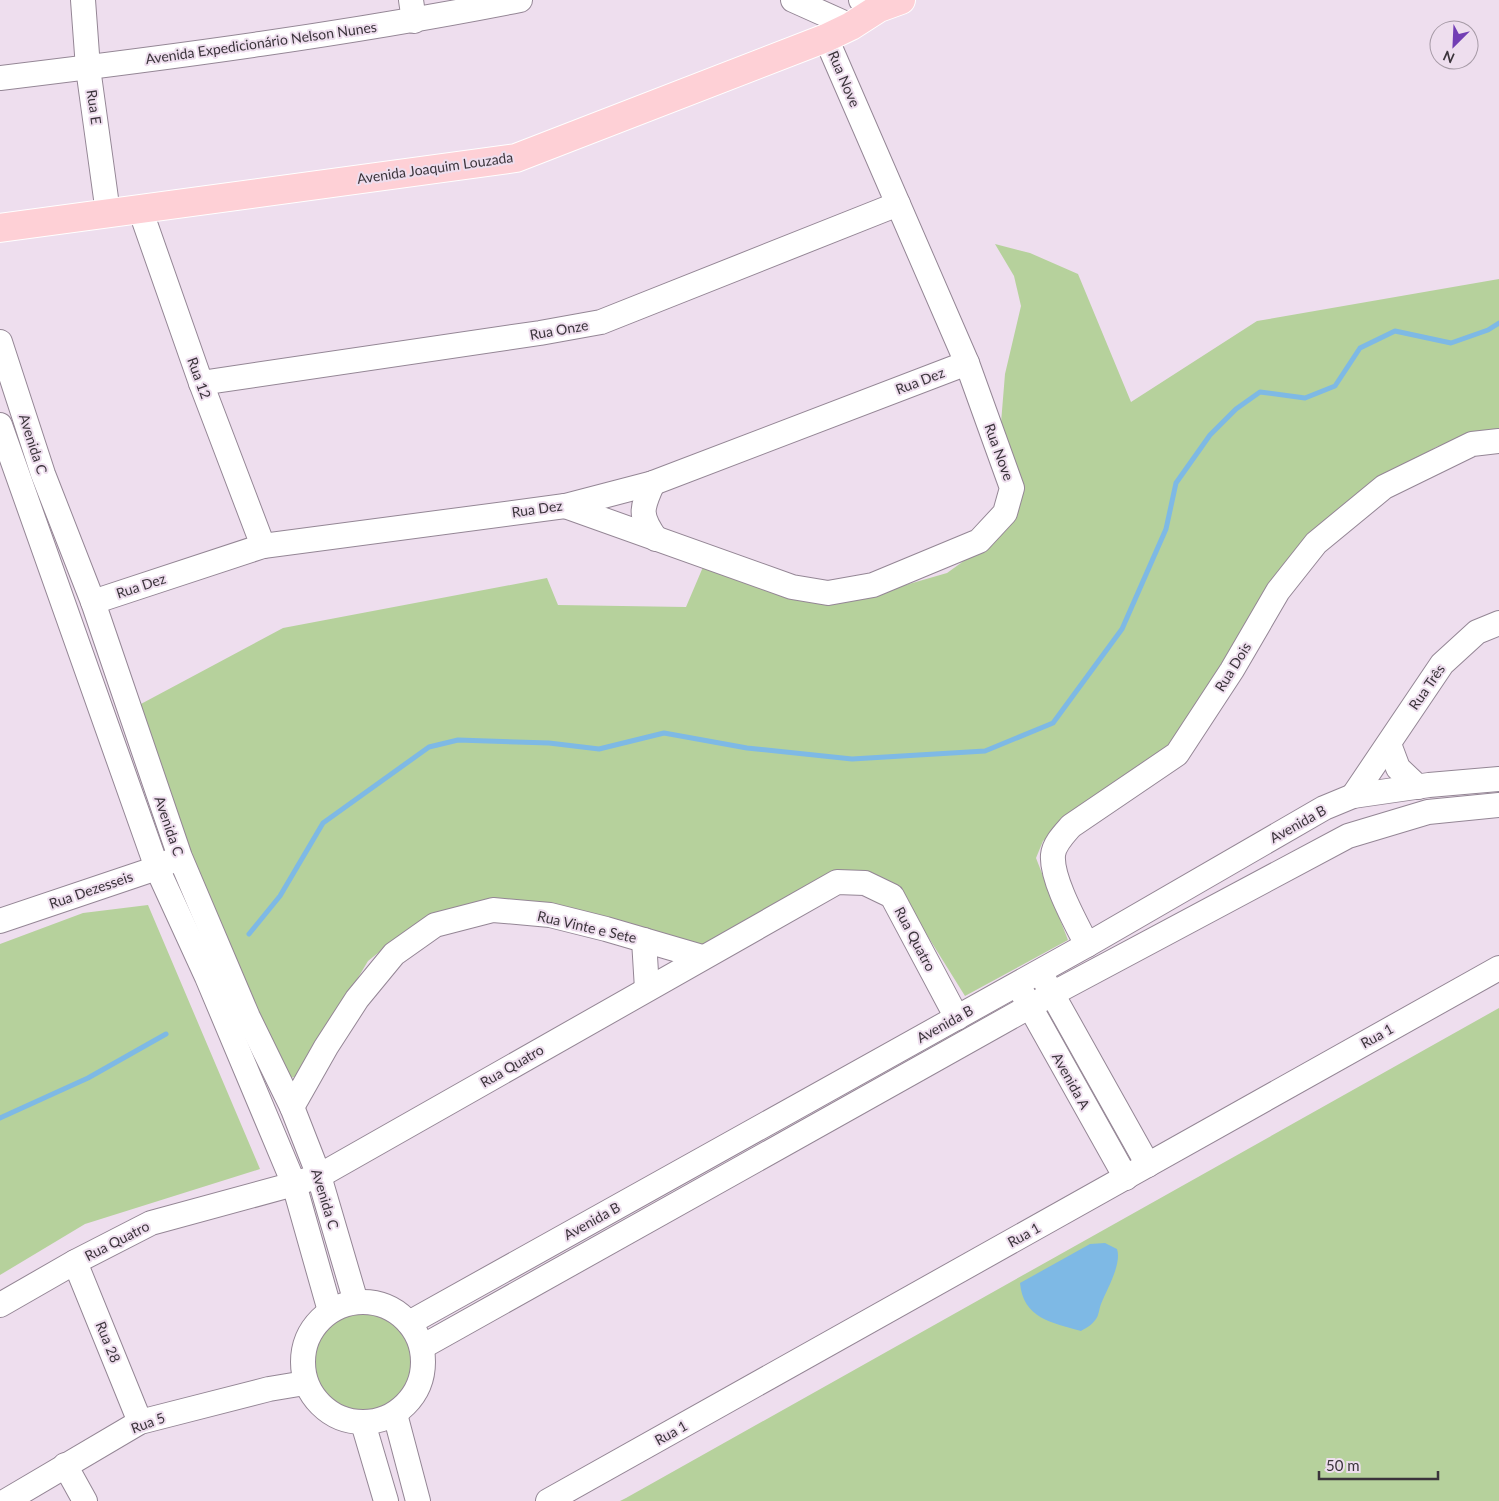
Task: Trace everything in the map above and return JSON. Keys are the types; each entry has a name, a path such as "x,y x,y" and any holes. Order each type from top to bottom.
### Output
{"main road":[{"name":"Avenida Joaquim Louzada","path":"0,228 516,158 826,38 851,26 880,3"}],"street":[{"name":"Rua E","path":"83,0 88,68 108,213"},
{"name":"Avenida Expedicionário Nelson Nunes","path":"0,78 88,68 412,10 520,0"},
{"path":"793,0 851,26"},
{"name":"Rua Nove","path":"565,506 792,587 828,593 873,585 979,541 1005,513 1012,488 967,363 826,38"},
{"name":"Rua Onze","path":"201,383 530,335 601,322 898,204"},
{"name":"Rua 12","path":"140,210 201,383 263,546"},
{"name":"Avenida C","path":"0,342 43,474 93,602 180,857 248,1017 292,1107 319,1176 356,1302"},
{"name":"Rua Dez","path":"93,602 263,546 565,506 654,483 967,363"},
{"name":"Avenida C","path":"0,425 10,480 157,868 207,977 294,1184 330,1311"},
{"name":"Rua Dois","path":"1086,945 1054,875 1052,854 1060,839 1071,826 1177,754 1232,670 1278,591 1316,543 1384,487 1472,444 1499,441"},
{"path":"10,480 43,474"},
{"path":"654,483 646,498 643,511 645,525 656,539"},
{"name":"Rua Três","path":"1353,796 1442,664 1478,632 1499,624"},
{"path":"1389,744 1398,768 1418,787"},
{"name":"Avenida B","path":"409,1323 957,1018 1324,808 1353,796 1418,787 1499,780"},
{"name":"Avenida B","path":"422,1347 1052,994 1348,836 1428,812 1499,806"},
{"name":"Rua Dezesseis","path":"0,921 157,868 180,857"},
{"name":"Rua Quatro","path":"0,1305 75,1262 151,1223 319,1176 837,882 865,883 892,896 957,1018"},
{"name":"Rua Vinte e Sete","path":"292,1107 326,1047 357,999 394,954 435,925 493,910 550,915 644,940 702,958"},
{"path":"644,940 647,989"},
{"name":"Rua 1","path":"548,1501 1499,968"},
{"name":"Avenida A","path":"1040,971 1148,1165"},
{"name":"Avenida A","path":"1017,984 1126,1178"},
{"name":"Rua 28","path":"75,1262 140,1422"},
{"path":"356,1302 376,1303 394,1310 409,1323 417,1334 422,1347 424,1366 419,1385 410,1402 395,1414 380,1421 363,1423 345,1420 328,1412 314,1399 305,1383 302,1362 305,1342 315,1324 330,1311 343,1305 356,1302"},
{"name":"Rua 5","path":"6,1501 140,1422 269,1389 305,1383"},
{"path":"395,1414 418,1501"},
{"path":"363,1423 386,1501"},
{"path":"66,1465 85,1501"}],"green space":[{"path":"995,244 1030,253 1078,274 1131,402 1257,321 1499,279 1499,428 1436,447 1363,492 1172,745 1080,810 1043,841 1036,858 1068,940 965,996 899,890 869,873 704,948 529,904 404,932 368,961 300,1075 288,1079 189,854 139,705 283,628 547,578 558,605 686,607 703,567 850,601 947,573 993,540 1018,471 1001,423 1005,374 1021,306 1014,276"},
{"path":"148,905 260,1169 85,1224 0,1275 0,944 83,913"},
{"path":"1499,1008 1499,1501 620,1501 626,1498"},
{"path":"364,1309 384,1313 401,1325 413,1342 417,1362 413,1382 401,1399 384,1411 364,1415 344,1411 327,1399 315,1382 311,1362 315,1342 327,1325 344,1313"}],"water":[{"path":"1105,1243 1117,1249 1116,1269 1098,1316 1093,1323 1081,1331 1050,1322 1033,1311 1022,1295 1020,1283 1090,1244"}],"waterway":[{"path":"249,934 280,896 323,823 429,747 458,740 549,743 599,749 664,733 747,748 852,759 985,751 1053,723 1122,629 1166,529 1176,483 1210,435 1236,409 1260,392 1305,398 1335,386 1360,348 1395,331 1451,343 1488,330 1499,323"},
{"path":"0,1118 88,1078 166,1034"}]}
